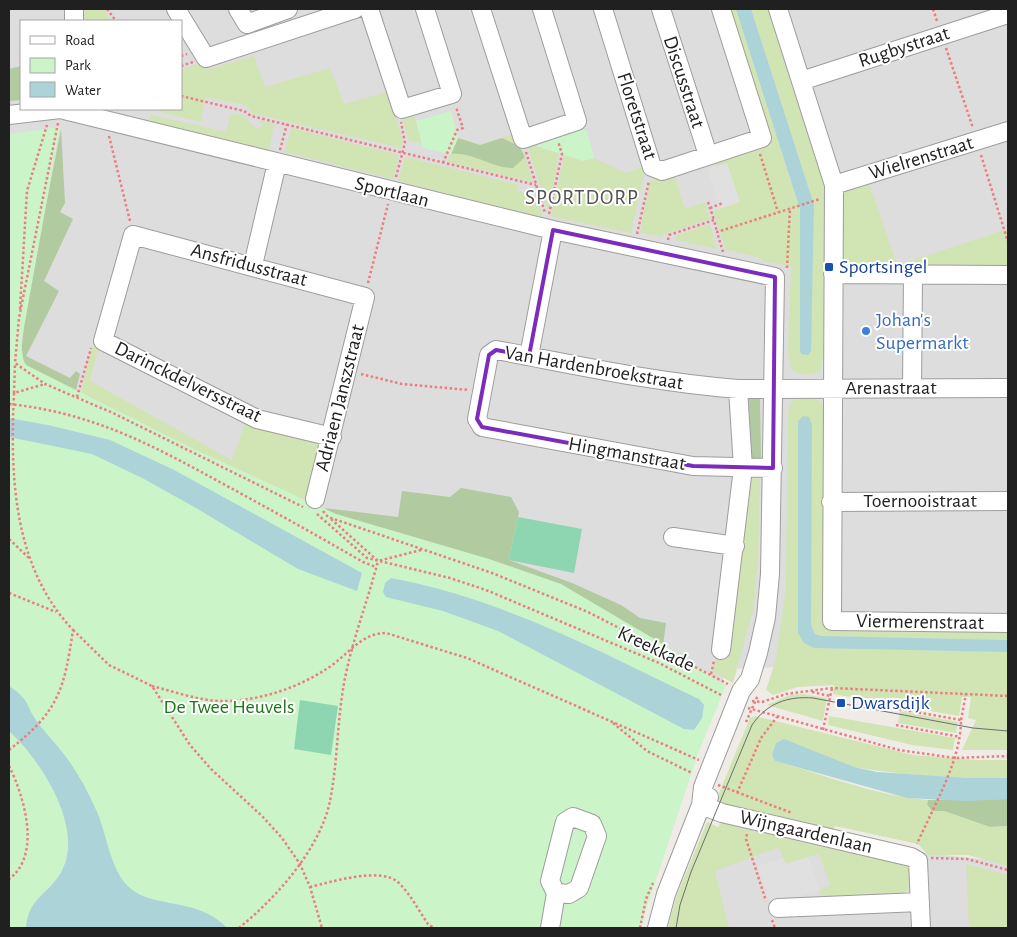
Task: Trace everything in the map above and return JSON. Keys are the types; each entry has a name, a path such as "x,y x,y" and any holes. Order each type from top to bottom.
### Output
{"street":[{"path":"176,9 206,58 306,16 355,9"},
{"path":"238,9 247,24 288,9"},
{"path":"369,9 402,110 452,94 425,9"},
{"path":"481,9 522,139 577,121 542,9"},
{"name":"Floretstraat","path":"603,9 652,167 662,171 708,155"},
{"name":"Discusstraat","path":"661,9 708,155"},
{"path":"708,155 762,138 721,9"},
{"path":"778,9 834,185 834,387 831,502"},
{"name":"Rugbystraat","path":"801,81 941,34 1008,14"},
{"name":"Sportlaan","path":"9,115 48,110"},
{"name":"Sportlaan","path":"60,110 553,230 775,277"},
{"name":"Wielrenstraat","path":"834,185 1008,131"},
{"path":"253,265 277,163"},
{"path":"529,356 553,230"},
{"path":"103,341 133,235"},
{"name":"Ansfridusstraat","path":"133,235 253,265 365,297"},
{"path":"834,274 1008,274"},
{"path":"912,388 913,274"},
{"path":"657,928 666,894 701,806 703,787 742,702 766,617 770,574 773,468 775,277"},
{"name":"Adriaen Janszstraat","path":"311,506 332,437 365,297"},
{"name":"Darinckdelversstraat","path":"103,341 257,419 332,437"},
{"name":"Van Hardenbroekstraat","path":"482,427 477,420 482,391 489,355 496,350 615,374 694,386 738,389 774,388"},
{"name":"Arenastraat","path":"774,388 1008,388"},
{"path":"717,657 735,546 744,468 738,389"},
{"name":"Hingmanstraat","path":"482,427 693,466 773,468"},
{"name":"Toernooistraat","path":"831,502 1008,501"},
{"name":"Viermerenstraat","path":"831,502 832,621 1008,623"},
{"path":"673,537 735,546"},
{"name":"Wijngaardenlaan","path":"701,806 722,813 920,858"},
{"path":"920,858 918,861 922,928"},
{"path":"550,928 556,893"},
{"path":"771,907 920,902"}],"path":[{"path":"107,9 115,20"},
{"path":"933,9 1008,242"},
{"path":"443,163 457,130 463,128 452,94"},
{"path":"182,96 244,110 251,116 536,185"},
{"path":"55,110 48,124 27,191 13,404 16,510 30,559 57,612 109,665 152,686 200,698 226,701 259,697 296,686 330,667 373,633 386,633 467,658 611,720 738,793 799,816"},
{"path":"19,318 56,110"},
{"path":"365,297 406,143 400,118 402,110"},
{"path":"105,120 133,235"},
{"path":"277,163 287,124"},
{"path":"522,139 547,223 562,154 554,128"},
{"path":"756,140 778,212"},
{"path":"634,246 652,167"},
{"path":"717,232 821,198"},
{"path":"708,202 727,266"},
{"path":"710,208 724,203"},
{"path":"775,277 788,267 790,208"},
{"path":"664,253 669,235 714,220"},
{"path":"77,397 92,343 103,341"},
{"path":"15,363 46,384 311,506 328,517 378,561"},
{"path":"347,371 402,384 482,391"},
{"path":"14,393 46,384"},
{"path":"9,404 98,423 117,430 158,449 363,562 376,567"},
{"name":"Kreekkade","path":"311,506 367,558 450,578 519,603 658,663 777,718 898,750 954,758 1008,756"},
{"path":"328,517 492,573 588,612 733,686 734,694 742,702 762,702 786,694 832,688 1008,696"},
{"path":"9,539 30,559"},
{"path":"378,561 422,550"},
{"path":"239,928 257,914 300,864 315,843 324,822 330,801 338,720 353,647 378,561"},
{"path":"9,593 57,612"},
{"path":"9,750 45,717 57,700 66,678 74,630"},
{"path":"711,674 717,657"},
{"path":"152,686 190,745 211,769 262,816 300,864 310,887 322,928"},
{"path":"823,730 832,688"},
{"path":"810,692 830,696"},
{"path":"966,694 960,737 954,758 926,825 920,858 967,859 1008,870"},
{"path":"899,709 961,720"},
{"path":"738,793 760,738 777,718"},
{"path":"611,720 624,734 647,751 708,775"},
{"path":"896,725 960,737"},
{"path":"9,766 16,780 26,822 27,842 23,860 14,875 9,879"},
{"path":"746,839 771,907 775,928"},
{"path":"310,887 348,877 370,876 393,879 400,884 428,924 434,928"}],"highlighted area":[{"path":"553,230 775,277 773,468 693,466 482,427 477,419 489,355 496,350 529,356"}],"shaded area":[{"path":"9,9 1008,9 1008,659 727,669 707,713 9,434"},
{"path":"727,163 740,202 720,209 708,169"},
{"path":"743,833 1008,862 1008,928 691,928 708,869"},
{"path":"808,857 819,890 771,905 758,866 783,858 786,864"}],"green space":[{"path":"77,9 104,9 111,20 77,20"},
{"path":"726,9 736,9 800,209 800,350 814,205 751,9 771,9 827,186 825,345 820,372 801,374 791,369 788,352 791,266 761,261 762,258 726,250 713,211 739,202 727,163 717,166 715,160 768,143"},
{"path":"254,56 265,87 330,68 344,104 388,92 403,141 401,148 252,113 246,105 205,97 201,122 153,110 182,110 182,70 204,62 207,70"},
{"path":"20,66 20,100 9,101 9,69"},
{"path":"451,111 458,138 451,154 423,148 416,121"},
{"path":"231,113 244,116 256,129 262,126 259,120 274,124 269,150 149,121 151,115 226,132"},
{"path":"414,115 422,143 409,141 402,119"},
{"name":"De Twee Heuvels","path":"60,127 21,344 24,364 194,449 336,514 489,559 561,584 661,643 726,685 698,754 640,928 9,928 9,134"},
{"path":"577,127 587,131 594,158 583,161 527,143"},
{"path":"291,128 399,155 393,179 285,152"},
{"path":"61,129 65,203 60,212 73,219 44,281 59,291 26,356 70,378 76,371 80,374 75,394 43,378 29,368 21,354 26,307"},
{"path":"517,133 533,182 447,162 458,138 480,145"},
{"path":"458,138 480,145 502,138 519,146 525,157 513,168 497,166 467,155 451,154"},
{"path":"527,143 559,153 548,212"},
{"path":"564,155 583,161 594,158 626,173 646,166 631,233 551,216"},
{"path":"405,157 519,185 518,191 537,196 543,218 398,181"},
{"path":"674,174 685,209 705,202 710,219 662,235 662,237 640,233 650,181"},
{"path":"868,180 897,265 1008,229 1008,270 839,266 840,189"},
{"path":"710,224 717,249 676,240 675,236"},
{"path":"92,348 98,348 90,381 232,460 246,421 318,441 321,446 308,502 80,396"},
{"path":"760,395 761,460 750,461 749,396"},
{"path":"798,398 816,398 823,405 825,426 827,619 1008,627 1008,640 821,636 815,634 811,625 812,424 798,421 798,633 814,648 1008,652 1008,750 962,750 976,720 968,718 971,697 962,697 959,716 833,694 834,685 798,687 773,695 766,690 776,659 786,585 788,415 790,402"},
{"path":"748,477 760,479 758,558 754,607 733,683 713,672"},
{"path":"461,488 511,497 519,512 509,560 572,583 621,605 640,618 666,623 663,646 333,516 325,508 398,517 402,491 450,497"},
{"path":"518,517 582,529 574,573 509,560"},
{"path":"802,694 827,698 823,721 767,705 790,695"},
{"path":"300,700 338,706 331,755 294,749"},
{"path":"900,711 958,722 956,733 898,723"},
{"path":"755,716 913,755 977,760 1008,760 1008,778 978,779 890,772 772,755 775,761 851,784 889,794 928,800 927,806 932,811 944,811 990,827 1008,826 1008,866 968,855 928,855 918,844 835,826 832,833 724,808 717,798 750,718"},
{"path":"829,716 955,738 953,750 912,745 828,725"},
{"path":"1008,799 1008,826 990,827 944,811 932,811 927,805 928,800"},
{"path":"722,821 753,830 903,861 909,868 909,888 901,893 900,897 823,899 819,890 830,885 819,854 785,864 779,847 715,871 729,928 668,928 675,900 707,822 718,827"},
{"path":"966,864 1008,875 1008,928 969,928"}],"water":[{"path":"736,9 751,9 814,205 811,351 808,355 801,354 800,350 800,209"},
{"path":"803,416 809,417 812,424 811,625 815,634 821,636 1008,640 1008,652 814,648 804,643 798,633 798,421"},
{"path":"9,418 110,440 174,470 362,573 357,591 298,569 196,508 144,479 92,454 9,437"},
{"path":"391,578 431,587 510,612 586,645 699,699 704,705 702,718 694,730 684,729 498,631 443,611 386,597 383,592 385,583"},
{"path":"9,686 24,698 42,729 63,753 82,781 97,812 115,867 125,883 135,892 146,897 202,911 215,918 227,928 26,928 30,910 38,898 60,874 67,857 68,838 57,797 34,760 9,731"},
{"path":"784,739 854,767 877,772 966,778 1008,778 1008,799 966,801 907,798 775,761 772,755 776,743"}],"tram line":[{"path":"676,928 680,905 691,872 752,725 771,706 795,698 813,698 973,728 1008,731"}],"place":[{"name":"Sportsingel","path":"829,267"},
{"name":"Johan's Supermarkt","path":"866,331"},
{"name":"Dwarsdijk","path":"841,703"}],"district":[{"name":"SPORTDORP","path":"582,197"}]}
